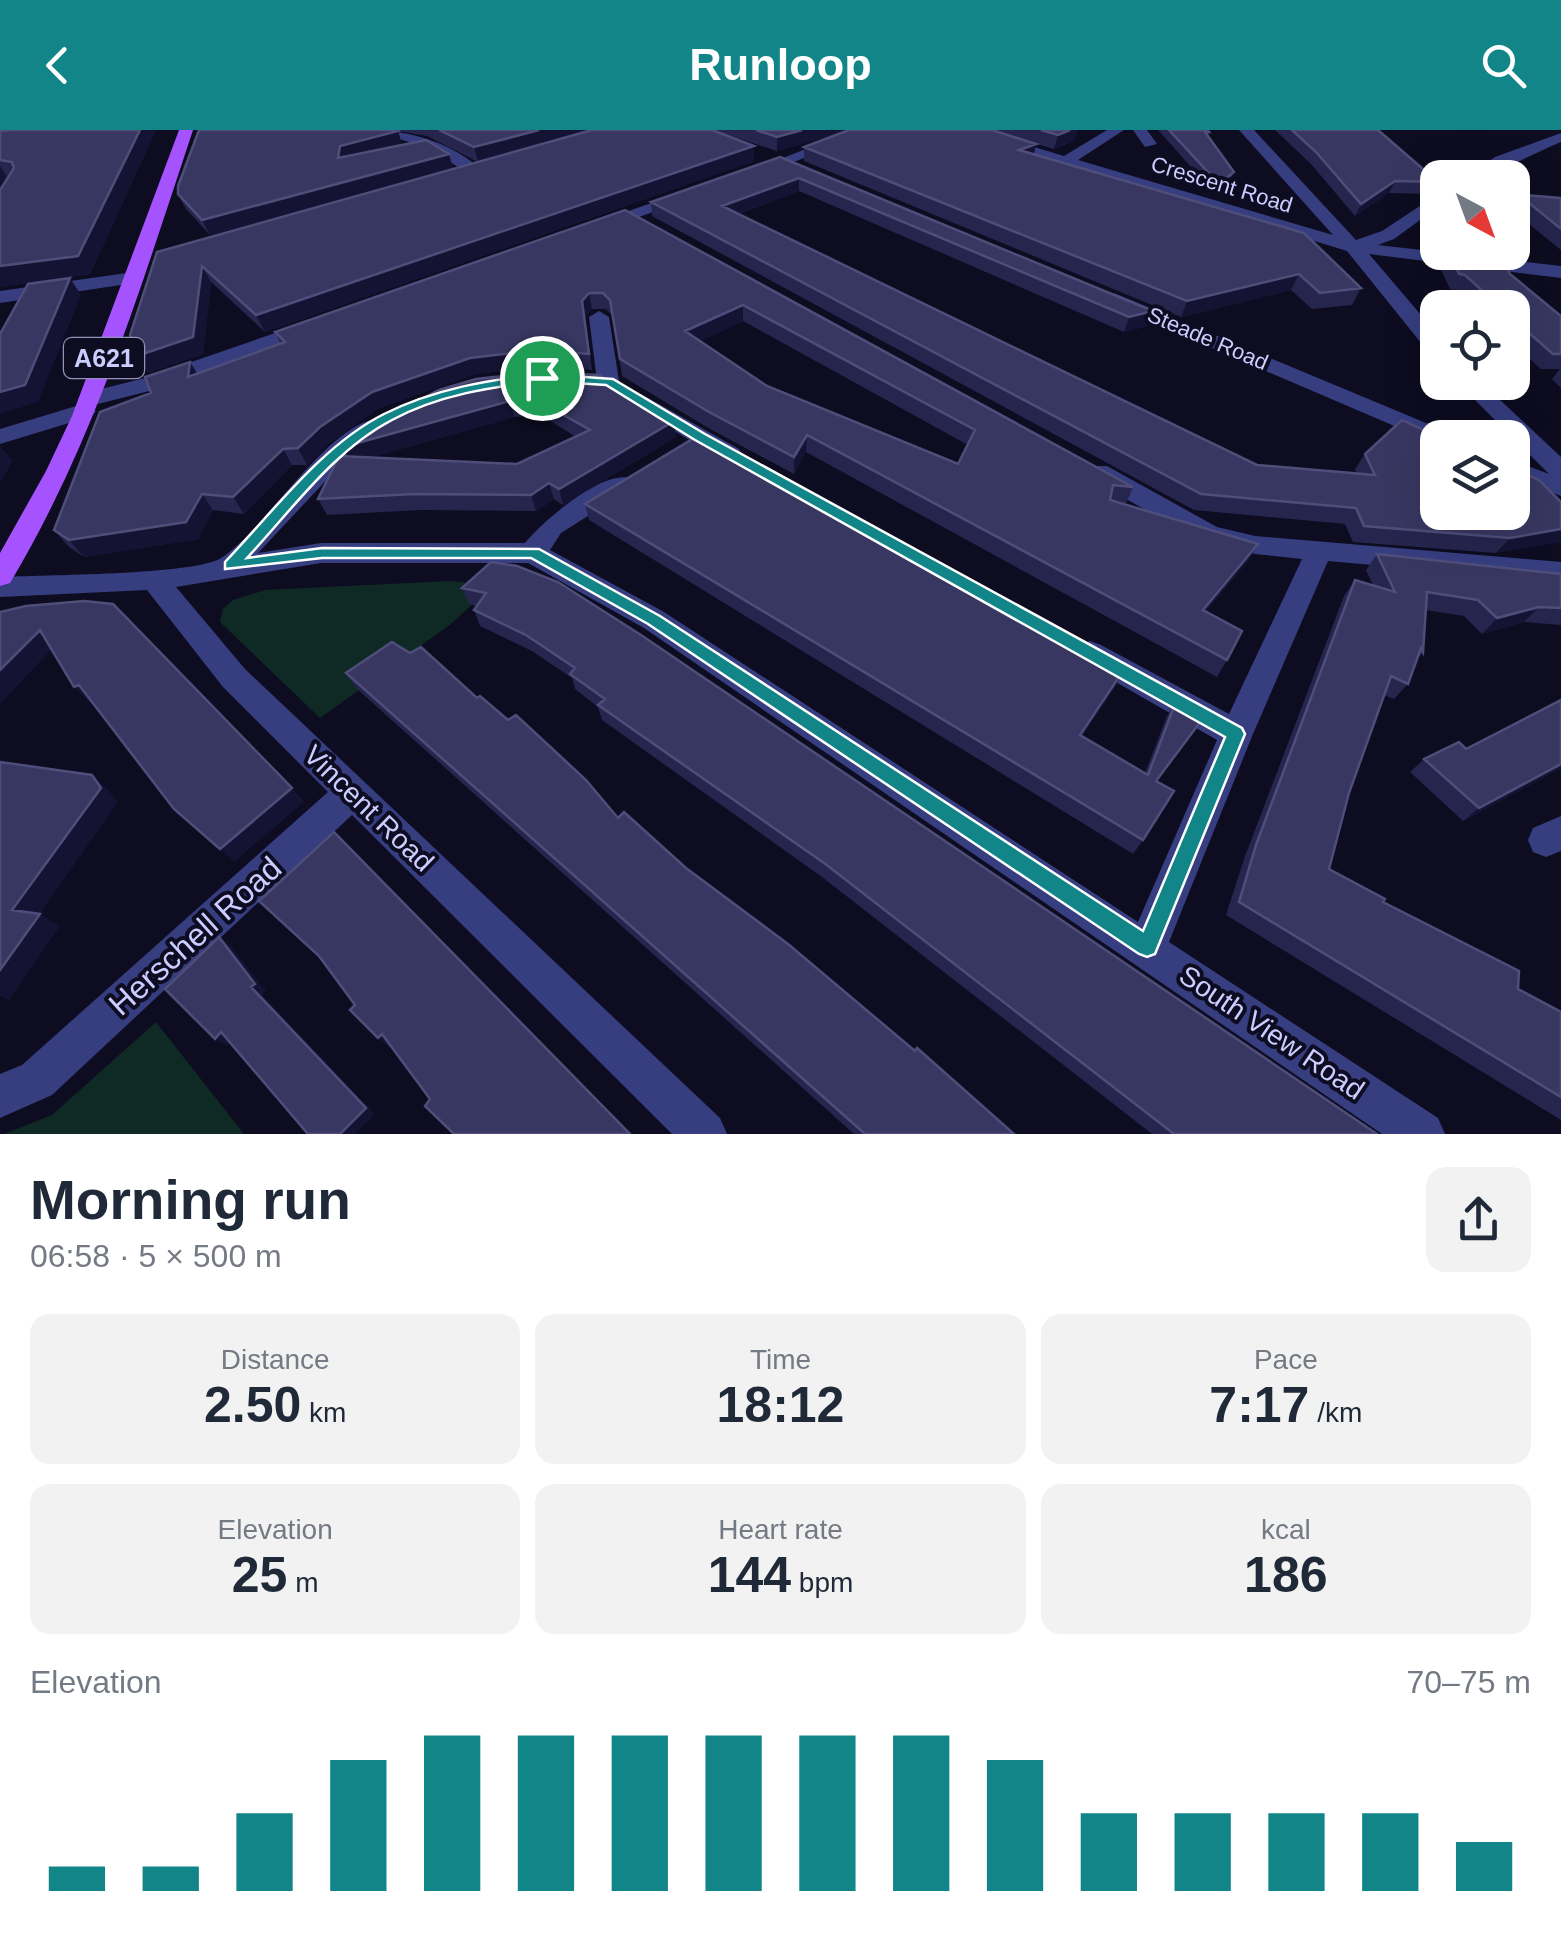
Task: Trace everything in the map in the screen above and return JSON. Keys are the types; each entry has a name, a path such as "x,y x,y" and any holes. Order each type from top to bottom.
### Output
{"main road":[{"name":"A621","path":"0,576 35,516 86,405 142,268 186,130"}],"street":[{"path":"376,130 431,137 484,170 457,178"},
{"path":"578,232 867,130"},
{"name":"Crescent Road","path":"962,130 987,134 1352,247 1561,272"},
{"path":"1068,160 1116,130"},
{"path":"1246,130 1420,328"},
{"path":"1500,160 1561,136"},
{"path":"402,154 431,137"},
{"path":"748,149 819,177"},
{"path":"1352,247 1388,235 1420,212"},
{"path":"628,214 661,232"},
{"path":"0,297 142,268"},
{"name":"Steade Road","path":"1088,288 1420,429"},
{"path":"598,318 608,382"},
{"path":"0,437 333,319"},
{"path":"575,380 608,382 746,463"},
{"path":"1487,400 1561,470"},
{"path":"231,566 339,452 388,417 405,410"},
{"path":"668,456 700,437"},
{"path":"1081,462 1210,534 1318,552 1561,572"},
{"path":"533,553 552,527 637,474"},
{"path":"1530,475 1561,488"},
{"path":"1147,947 1318,552"},
{"name":"South View Road","path":"154,580 322,553 533,553 654,620 1422,1134"},
{"path":"0,587 154,580"},
{"name":"Vincent Road","path":"154,580 234,678 704,1134"},
{"path":"1065,639 1236,734"},
{"name":"Herschell Road","path":"19,1088 353,792"}],"green space":[{"path":"449,581 493,585 451,624 320,718 220,622 223,609 233,600 265,590"},
{"path":"156,1022 244,1134 4,1134 52,1115"}],"building":[{"path":"140,130 78,256 0,266 0,190 14,168 12,162 0,160 0,131"},
{"path":"199,130 396,130 340,146 338,158 426,140 449,154 202,220 178,194"},
{"path":"439,130 539,130 474,147"},
{"path":"592,130 712,130 754,146 256,315 202,266 193,337 137,356 130,335 157,252"},
{"path":"756,130 802,130 777,137"},
{"path":"849,130 992,130 1036,144 1019,150 1304,233 1361,288 1320,293 1299,274 1187,301 804,147"},
{"path":"1041,130 1070,130 1058,135"},
{"path":"1169,130 1207,130 1234,172 1219,184"},
{"path":"1292,130 1378,130 1420,166 1420,182 1395,181 1361,204"},
{"path":"780,157 1153,311 1129,317 799,178 722,206 1257,465 1375,475 1365,454 1402,420 1420,428 1420,530 1530,530 1530,476 1561,502 1561,529 1510,538 1364,526 1356,508 1201,494 651,202"},
{"path":"1530,195 1561,198 1561,229 1530,204"},
{"path":"625,210 1133,487 1113,485 1110,500 1258,544 1203,610 1242,631 1227,660 807,435 794,457 620,359 610,300 603,293 589,293 582,301 589,354 538,350 470,358 372,392 320,427 298,448 283,449 233,497 202,494 186,522 69,540 54,530 100,412 151,393 145,377 190,362 188,377 285,342 275,332","holes":["743,305 975,430 958,464 767,386 685,331"]},
{"path":"1457,270 1508,270 1529,290 1481,290"},
{"path":"70,278 25,385 0,392 0,334 28,284"},
{"path":"1530,290 1561,316 1561,354 1553,354 1530,334"},
{"path":"538,372 599,375 674,421 559,489 549,483 531,495 414,494 318,499 339,456 517,464 590,430 537,400 510,401 343,447 378,421 439,390 476,379"},
{"path":"699,435 1123,671 1080,735 1148,775 1176,701 1195,711 1201,721 1156,781 1174,791 1143,840 585,504"},
{"path":"1377,554 1561,574 1561,608 1539,607 1497,618 1478,600 1427,592 1423,652 1421,648 1408,684 1391,676 1349,793 1329,869 1385,899 1383,902 1519,971 1518,989 1561,1012 1561,1097 1239,902 1256,845 1355,580 1395,592"},
{"path":"491,562 517,566 558,582 641,635 1377,1134 1174,1134 824,863 598,705 605,699 570,674 575,668 526,635 474,610 486,593 462,588"},
{"path":"84,601 113,604 292,788 220,849 174,809 79,685 74,687 40,630 0,670 0,612"},
{"path":"392,642 410,653 421,647 477,698 480,696 508,720 516,715 586,780 618,818 624,812 686,868 788,944 915,1051 917,1048 1014,1134 865,1134 346,673"},
{"path":"1561,700 1561,764 1479,808 1424,759 1459,742 1466,749"},
{"path":"0,762 92,775 101,788 12,910 40,914 0,970"},
{"path":"334,832 630,1134 454,1134 425,1106 430,1099 382,1034 378,1038 350,1010 355,1005 319,956 259,901"},
{"path":"219,937 255,984 251,987 366,1108 340,1134 308,1134 221,1032 215,1039 165,989"}],"route":[{"path":"542,378 608,382 1236,734 1147,947 654,620 533,553 322,553 231,566 339,452 388,417 476,385 542,378"}]}
